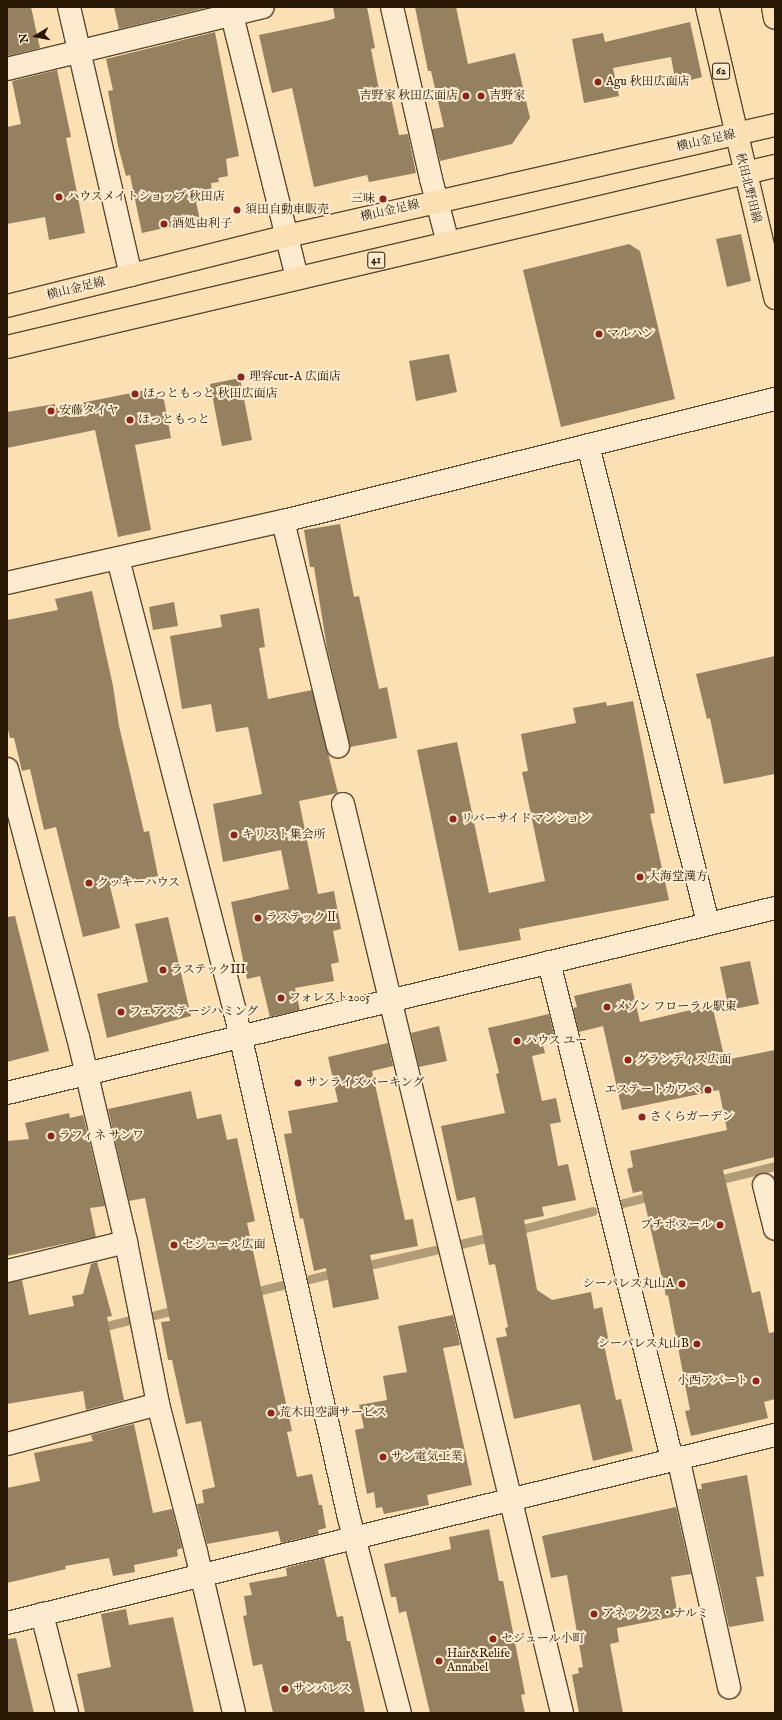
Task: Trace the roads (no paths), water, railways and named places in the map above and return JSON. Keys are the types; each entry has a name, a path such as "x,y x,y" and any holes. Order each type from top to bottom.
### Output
{"main road":[{"name":"秋田北野田線","path":"707,7 775,298"},
{"path":"772,7 775,18"},
{"name":"横山金足線","path":"7,306 438,200 736,135 775,125"},
{"name":"41","path":"7,347 775,166"}],"street":[{"path":"69,7 131,275"},
{"path":"7,69 231,11 263,7"},
{"path":"392,7 431,179 438,200 448,243"},
{"path":"231,11 297,278"},
{"path":"7,583 282,521 588,444 775,399"},
{"path":"588,444 708,923"},
{"path":"282,521 338,746"},
{"path":"118,559 241,1037 355,1538 400,1713"},
{"path":"7,769 86,1075 126,1242 158,1404 234,1713"},
{"path":"343,804 509,1499 562,1713"},
{"path":"7,1093 775,908"},
{"path":"549,962 675,1458 729,1687"},
{"path":"764,1186 775,1229"},
{"path":"7,1271 126,1242"},
{"path":"7,1444 158,1404"},
{"path":"7,1623 201,1577 509,1499 775,1435"},
{"path":"42,1614 67,1713"}],"waterway":[{"path":"714,1181 775,1166"},
{"path":"623,1203 655,1195"},
{"path":"514,1231 593,1211"},
{"path":"456,1245 494,1236"},
{"path":"360,1267 439,1249"},
{"path":"310,1279 338,1272"},
{"path":"250,1293 286,1284"},
{"path":"155,1315 179,1309"},
{"path":"98,1328 127,1321"}],"place":[{"name":"Agu 秋田広面店","path":"598,82"},
{"name":"吉野家 秋田広面店","path":"466,96"},
{"name":"吉野家","path":"481,96"},
{"name":"ハウスメイトショップ 秋田店","path":"59,197"},
{"name":"三味","path":"383,199"},
{"name":"須田自動車販売","path":"237,210"},
{"name":"酒処由利子","path":"164,224"},
{"name":"マルハン","path":"599,334"},
{"name":"理容cut-A 広面店","path":"241,377"},
{"name":"ほっともっと 秋田広面店","path":"135,394"},
{"name":"安藤タイヤ","path":"51,411"},
{"name":"ほっともっと","path":"130,420"},
{"name":"リバーサイドマンション","path":"453,819"},
{"name":"キリスト集会所","path":"234,835"},
{"name":"大海堂漢方","path":"640,877"},
{"name":"クッキーハウス","path":"89,883"},
{"name":"ラステックⅡ","path":"258,918"},
{"name":"ラステックIII","path":"163,970"},
{"name":"フォレスト2005","path":"281,998"},
{"name":"メゾン フローラル駅東","path":"607,1007"},
{"name":"フェアステージハミング","path":"121,1012"},
{"name":"ハウス ユー","path":"517,1041"},
{"name":"グランディス広面","path":"628,1060"},
{"name":"サンライズパーキング","path":"298,1083"},
{"name":"エステートカワベ","path":"708,1090"},
{"name":"さくらガーデン","path":"642,1117"},
{"name":"ラフィネ サンワ","path":"51,1136"},
{"name":"プチボヌール","path":"720,1225"},
{"name":"セジュール広面","path":"174,1245"},
{"name":"シーパレス丸山A","path":"682,1284"},
{"name":"シーパレス丸山B","path":"697,1344"},
{"name":"小西アパート","path":"756,1381"},
{"name":"荒木田空調サービス","path":"271,1413"},
{"name":"サン電気工業","path":"383,1457"},
{"name":"アネックス・ナルミ","path":"594,1614"},
{"name":"セジュール小町","path":"493,1639"},
{"name":"Hair&Relife Annabel","path":"439,1661"},
{"name":"サンパレス","path":"285,1689"}]}
